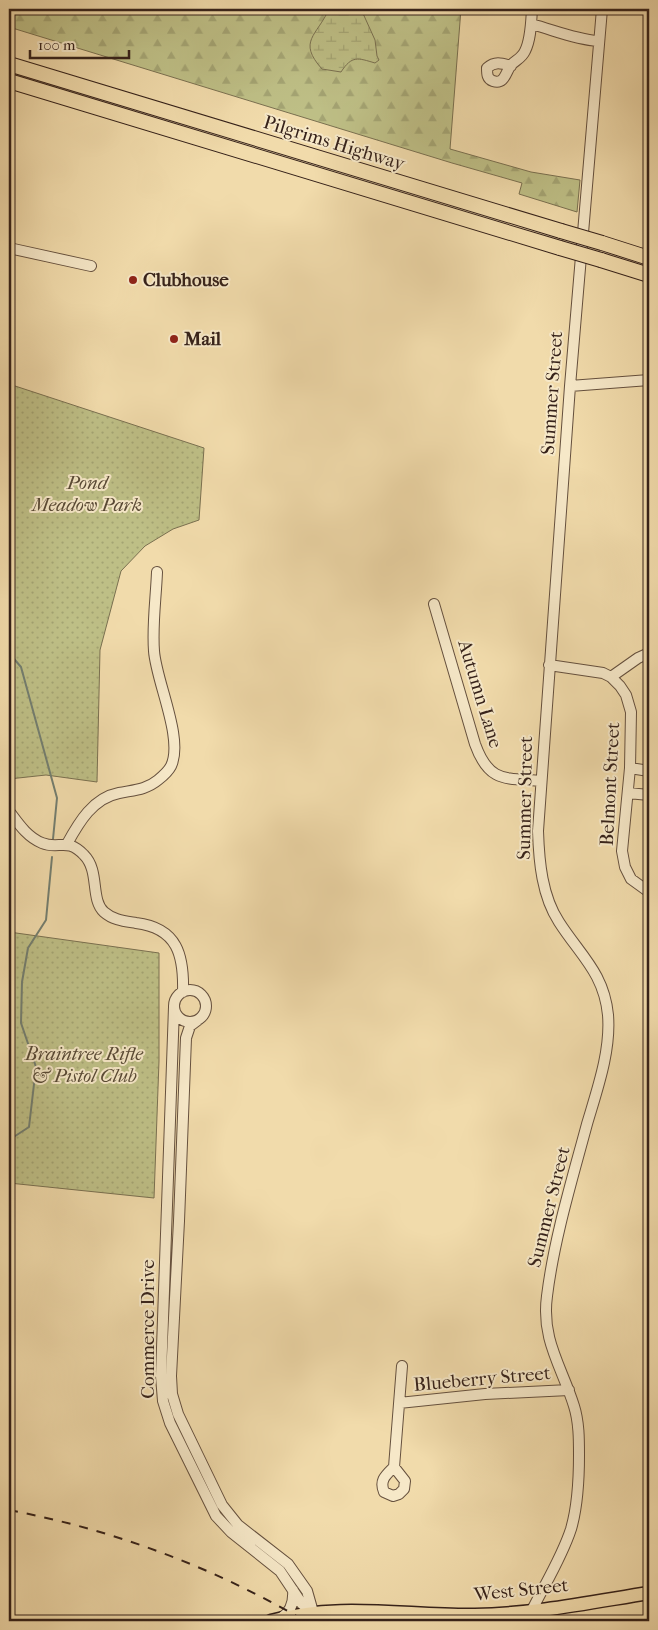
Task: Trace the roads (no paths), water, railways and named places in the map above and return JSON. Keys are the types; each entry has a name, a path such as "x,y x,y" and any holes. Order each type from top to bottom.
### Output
{"highway":[{"name":"Pilgrims Highway","path":"9,64 649,258"},
{"name":"Pilgrims Highway","path":"9,80 649,275"}],"main road":[{"name":"West Street","path":"276,1620 313,1612 335,1611 475,1615 532,1610 649,1593"}],"street":[{"path":"511,66 525,51 532,9"},
{"name":"Summer Street","path":"532,1610 560,1555 570,1530 575,1510 579,1468 579,1439 576,1414 569,1390 547,1335 546,1299 572,1179 608,1042 608,1015 602,986 595,971 558,921 545,886 539,850 541,781 549,665 570,386 602,9"},
{"path":"531,24 583,40 598,41"},
{"path":"9,248 90,269 9,255"},
{"path":"570,386 649,380"},
{"path":"67,844 86,813 96,803 113,794 150,786 165,773 172,762 174,750 173,733 154,652 158,572"},
{"name":"Autumn Lane","path":"434,604 475,744 484,765 494,774 502,777 541,781"},
{"path":"549,665 611,677 638,658 649,653"},
{"name":"Belmont Street","path":"611,677 626,695 631,712 630,768 622,852 625,867 631,879 649,892"},
{"path":"630,768 649,771"},
{"path":"628,793 649,794"},
{"path":"9,811 27,833 38,841 50,845 67,844 77,849 90,862 93,869 99,905 104,912 118,920 153,927 174,942 182,958 183,992"},
{"path":"194,991 203,997 206,1007 202,1017 198,1020 188,1022 178,1017 174,1008 176,999 183,992 194,991"},
{"name":"Commerce Drive","path":"174,1008 161,1386 163,1401 168,1418 225,1510 266,1552 304,1586 313,1612"},
{"name":"Commerce Drive","path":"187,1447 174,1404 171,1376 186,1038 190,1026 198,1020"},
{"path":"394,1467 402,1366"},
{"name":"Blueberry Street","path":"399,1403 477,1394 569,1390"},
{"name":"Commerce Drive","path":"280,1564 304,1606 313,1612"},
{"path":"276,1620 287,1614 291,1606 294,1598 292,1587"}],"waterway":[{"path":"9,653 21,667 57,798 53,839"},
{"path":"9,1140 29,1127 36,1067 21,1023 22,982 28,948 46,920 52,857"}],"railway":[{"path":"9,1510 87,1528 162,1553 199,1567 235,1584 305,1621"}],"place":[{"name":"Clubhouse","path":"133,280"},
{"name":"Mail","path":"174,339"}],"park label":[{"name":"Pond Meadow Park","path":"87,494"},
{"name":"Braintree Rifle & Pistol Club","path":"84,1065"}]}
